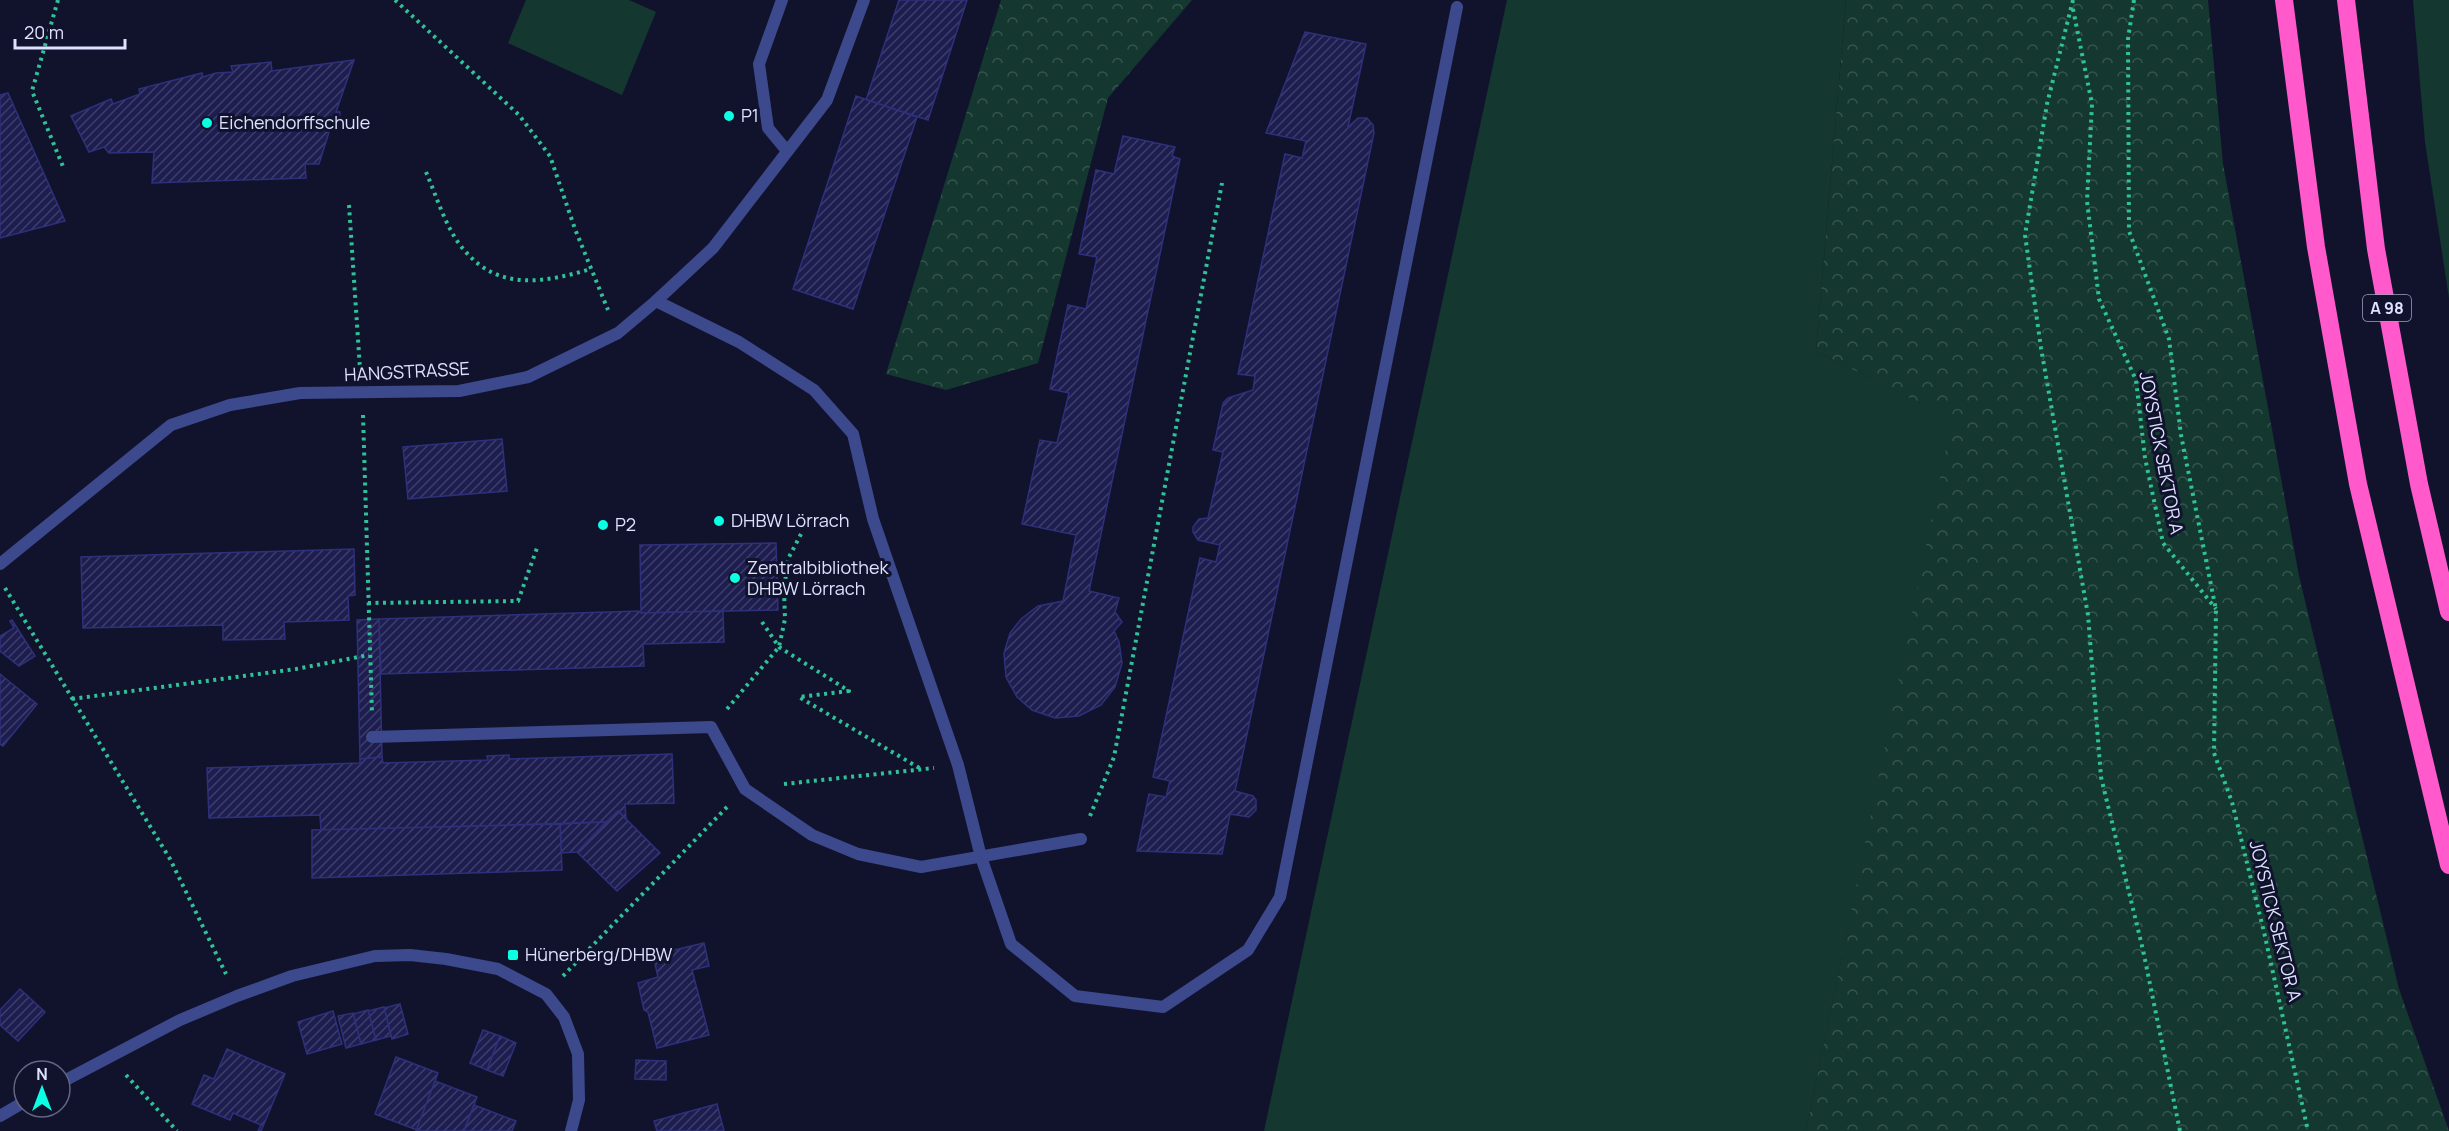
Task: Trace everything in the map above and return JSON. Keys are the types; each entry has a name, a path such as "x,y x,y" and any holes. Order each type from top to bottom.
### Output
{"highway":[{"path":"2284,0 2316,247 2358,484 2449,865"},
{"name":"A 98","path":"2346,0 2376,249 2419,484 2449,612"}],"street":[{"path":"782,0 759,64 768,128 787,152"},
{"name":"HANGSTRASSE","path":"0,564 171,425 230,405 300,393 459,391 528,377 618,333 656,302 713,248 827,100 864,0"},
{"path":"656,302 739,342 814,390 853,434 873,519 958,765 981,857 1011,944 1075,996 1163,1006 1248,950 1280,897 1457,7"},
{"path":"372,737 711,728 745,789 812,835 858,854 921,867 1081,839"},
{"path":"72,1077 180,1020 292,976 375,956 410,955 498,969 546,994 564,1017 578,1054 579,1100 571,1131"}],"path":[{"path":"58,0 32,91 64,169"},
{"path":"395,0 519,115 550,156 591,269 618,333"},
{"path":"2073,0 2047,104 2025,235 2041,348 2088,615 2101,777 2142,950 2180,1131"},
{"name":"JOYSTICK SEKTOR A","path":"2134,0 2128,39 2129,231 2169,339 2181,435 2216,610 2214,753 2232,802 2264,932 2308,1131"},
{"name":"JOYSTICK SEKTOR A","path":"2072,6 2092,104 2087,201 2099,299 2136,380 2145,458 2163,543 2216,610"},
{"path":"426,172 456,238 465,252 490,272 518,281 555,279 591,269"},
{"path":"1081,839 1114,758 1222,183"},
{"path":"349,205 362,394"},
{"path":"364,432 372,737"},
{"path":"711,728 779,647 786,618 784,590 788,559 801,534"},
{"path":"368,603 518,601 537,548"},
{"path":"0,579 171,859 237,996"},
{"path":"762,622 779,647 849,691 799,697 922,769"},
{"path":"72,699 296,669 369,655"},
{"path":"546,994 745,789 958,765"},
{"path":"110,1056 177,1131"}],"green space":[{"path":"526,0 629,0 656,12 622,95 508,43"},
{"path":"1001,0 1192,0 1108,98 1038,363 946,390 886,374"},
{"path":"1507,0 1846,0 1816,351 1953,419 1806,1131 1264,1131"},
{"path":"1846,0 2208,0 2223,164 2299,576 2399,989 2449,1131 1806,1131 1952,419 1816,351"},
{"path":"2413,0 2449,0 2449,298 2425,142"}],"building":[{"path":"899,0 967,0 928,120 866,100"},
{"path":"1305,32 1366,44 1348,127 1358,118 1367,118 1373,125 1374,133 1235,791 1253,796 1256,800 1256,810 1249,817 1230,814 1222,854 1137,851 1149,794 1166,797 1170,781 1153,777 1200,558 1216,562 1220,545 1198,540 1193,527 1199,519 1208,518 1223,452 1213,450 1223,403 1228,398 1253,390 1255,376 1238,374 1285,154 1302,158 1306,141 1266,133"},
{"name":"Eichendorffschule","path":"354,60 336,112 340,112 339,129 330,129 319,164 305,164 306,178 152,183 154,152 109,153 104,147 89,152 71,116 111,99 113,104 140,94 139,89 202,73 203,77 216,73 233,72 231,66 271,62 272,71"},
{"path":"8,93 65,221 0,238 0,95"},
{"path":"856,96 917,117 853,309 793,289"},
{"path":"1123,136 1175,147 1172,156 1180,159 1089,591 1119,598 1115,612 1122,622 1114,631 1119,642 1122,663 1115,687 1101,705 1079,716 1055,718 1032,710 1017,697 1006,677 1004,653 1010,633 1021,619 1038,606 1063,601 1076,535 1022,524 1040,440 1057,443 1069,393 1050,389 1068,305 1086,309 1097,257 1079,254 1096,170 1114,174"},
{"path":"502,439 507,491 408,499 403,447"},
{"path":"776,543 778,610 641,613 640,545"},
{"path":"354,549 355,595 348,596 349,620 284,622 285,639 223,640 223,625 83,628 81,557"},
{"path":"641,611 641,613 723,611 724,642 643,644 644,666 381,674 379,619"},
{"path":"379,619 382,757 360,759 357,620"},
{"path":"12,620 35,656 19,666 0,651 0,636 14,628 10,621"},
{"path":"0,674 37,704 3,746 0,744"},
{"path":"672,754 674,803 625,804 626,819 618,811 606,822 321,831 320,815 209,818 207,768 360,763 360,759 382,757 383,763 488,760 487,756 509,755 509,759"},
{"path":"618,811 660,853 617,891 577,852"},
{"path":"606,822 577,852 561,853 560,824"},
{"path":"560,824 562,870 312,878 312,830"},
{"path":"704,943 709,966 692,970 709,1035 657,1048 648,1012 644,1010 638,983 658,977 653,955"},
{"path":"20,989 45,1012 18,1041 0,1025 0,1010"},
{"path":"400,1004 408,1034 392,1039 384,1008"},
{"path":"384,1007 391,1036 376,1040 368,1011"},
{"path":"368,1010 376,1040 361,1044 353,1014"},
{"path":"333,1011 342,1044 307,1054 298,1022"},
{"path":"353,1013 361,1044 346,1048 338,1016"},
{"path":"483,1030 500,1036 487,1070 470,1063"},
{"path":"500,1036 516,1043 503,1076 487,1070"},
{"path":"227,1049 285,1074 261,1131 258,1131 261,1125 233,1113 230,1120 192,1104 204,1075 214,1079"},
{"path":"396,1057 438,1073 417,1130 375,1114"},
{"path":"636,1060 666,1061 666,1080 635,1079"},
{"path":"435,1081 477,1097 464,1131 416,1131"},
{"path":"717,1104 724,1131 657,1131 654,1121"},
{"path":"474,1105 516,1121 512,1131 464,1131"}],"place":[{"name":"P1","path":"729,116"},
{"name":"Eichendorffschule","path":"207,123"},
{"name":"DHBW Lörrach","path":"719,521"},
{"name":"P2","path":"603,525"},
{"name":"Zentralbibliothek DHBW Lörrach","path":"735,578"},
{"name":"Hünerberg/DHBW","path":"513,955"}]}
